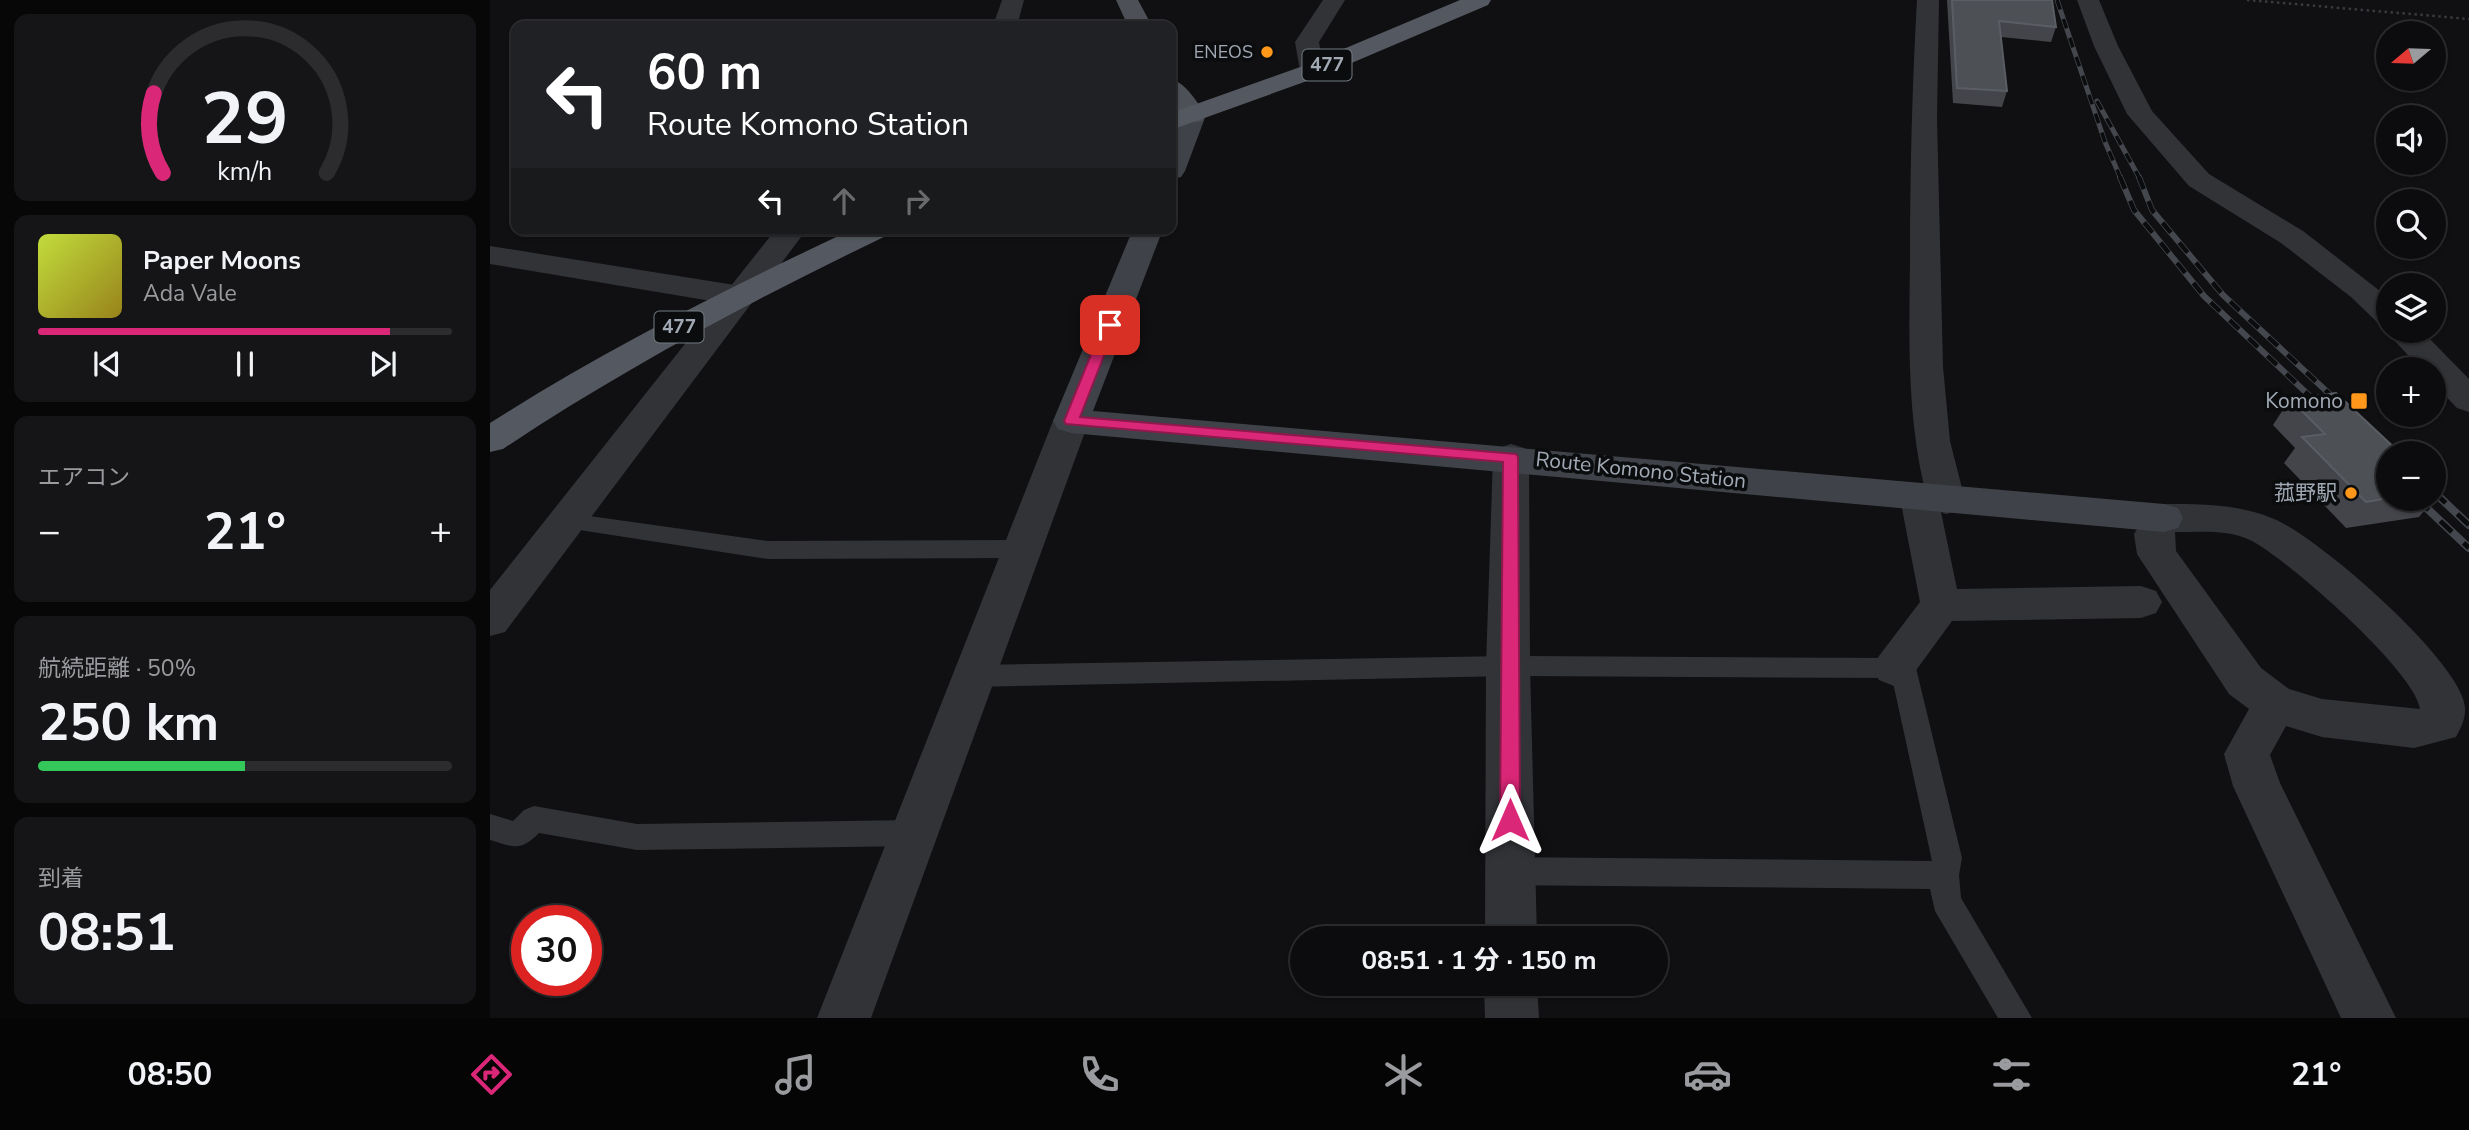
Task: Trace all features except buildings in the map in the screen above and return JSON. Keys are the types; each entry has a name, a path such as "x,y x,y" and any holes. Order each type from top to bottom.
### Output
{"highway":[{"name":"477","path":"1182,119 1312,71 1480,0"},
{"name":"477","path":"490,440 596,373 741,296 865,235"}],"main road":[{"path":"1127,0 1138,21"},
{"path":"1176,102 1182,119 1176,147"},
{"path":"1071,421 1146,235"},
{"name":"Route Komono Station","path":"1071,421 1511,457 1933,499 2164,518"}],"street":[{"path":"1007,21 1013,0"},
{"path":"1312,71 1307,42 1334,0"},
{"path":"1927,0 1924,118 1926,367 1933,499 1930,561 1941,605"},
{"path":"2088,0 2106,46 2140,114 2199,180 2304,245 2376,303"},
{"path":"490,620 787,235"},
{"path":"490,256 562,265 741,296"},
{"path":"2415,343 2469,400"},
{"path":"844,1018 1071,421"},
{"path":"1511,457 1508,666 1511,926"},
{"path":"2164,518 2232,520 2263,530 2298,550 2380,626 2428,677 2455,729 2414,729 2322,718 2275,704 2245,681 2157,554 2154,534 2164,518"},
{"path":"1941,605 2141,602"},
{"path":"1898,663 1941,605"},
{"path":"2275,704 2247,754 2257,786 2369,1018"},
{"path":"1511,996 1512,1018"}],"lane":[{"path":"568,521 768,550 1022,549"},
{"path":"973,676 1049,672 1898,663 1903,668 1947,858 1944,874 1946,901 2016,1018"},
{"path":"490,827 518,835 534,819 637,837 914,833"},
{"path":"1510,870 1944,874"}],"path":[{"path":"2247,0 2469,19"}],"railway":[{"path":"2057,0 2105,142 2121,179"},
{"path":"2097,101 2139,178"},
{"path":"2120,177 2134,210 2204,296 2314,400"},
{"path":"2139,178 2152,210 2223,295 2336,400"},
{"path":"2312,399 2324,410"},
{"path":"2334,399 2342,406"},
{"path":"2446,503 2469,525"},
{"path":"2430,511 2469,548"}],"place":[{"name":"ENEOS","path":"1267,52"},
{"name":"Komono","path":"2359,401"},
{"name":"菰野駅","path":"2351,493"}],"route":[{"path":"1110,325 1071,421 1511,457 1508,666 1510,820"}]}
